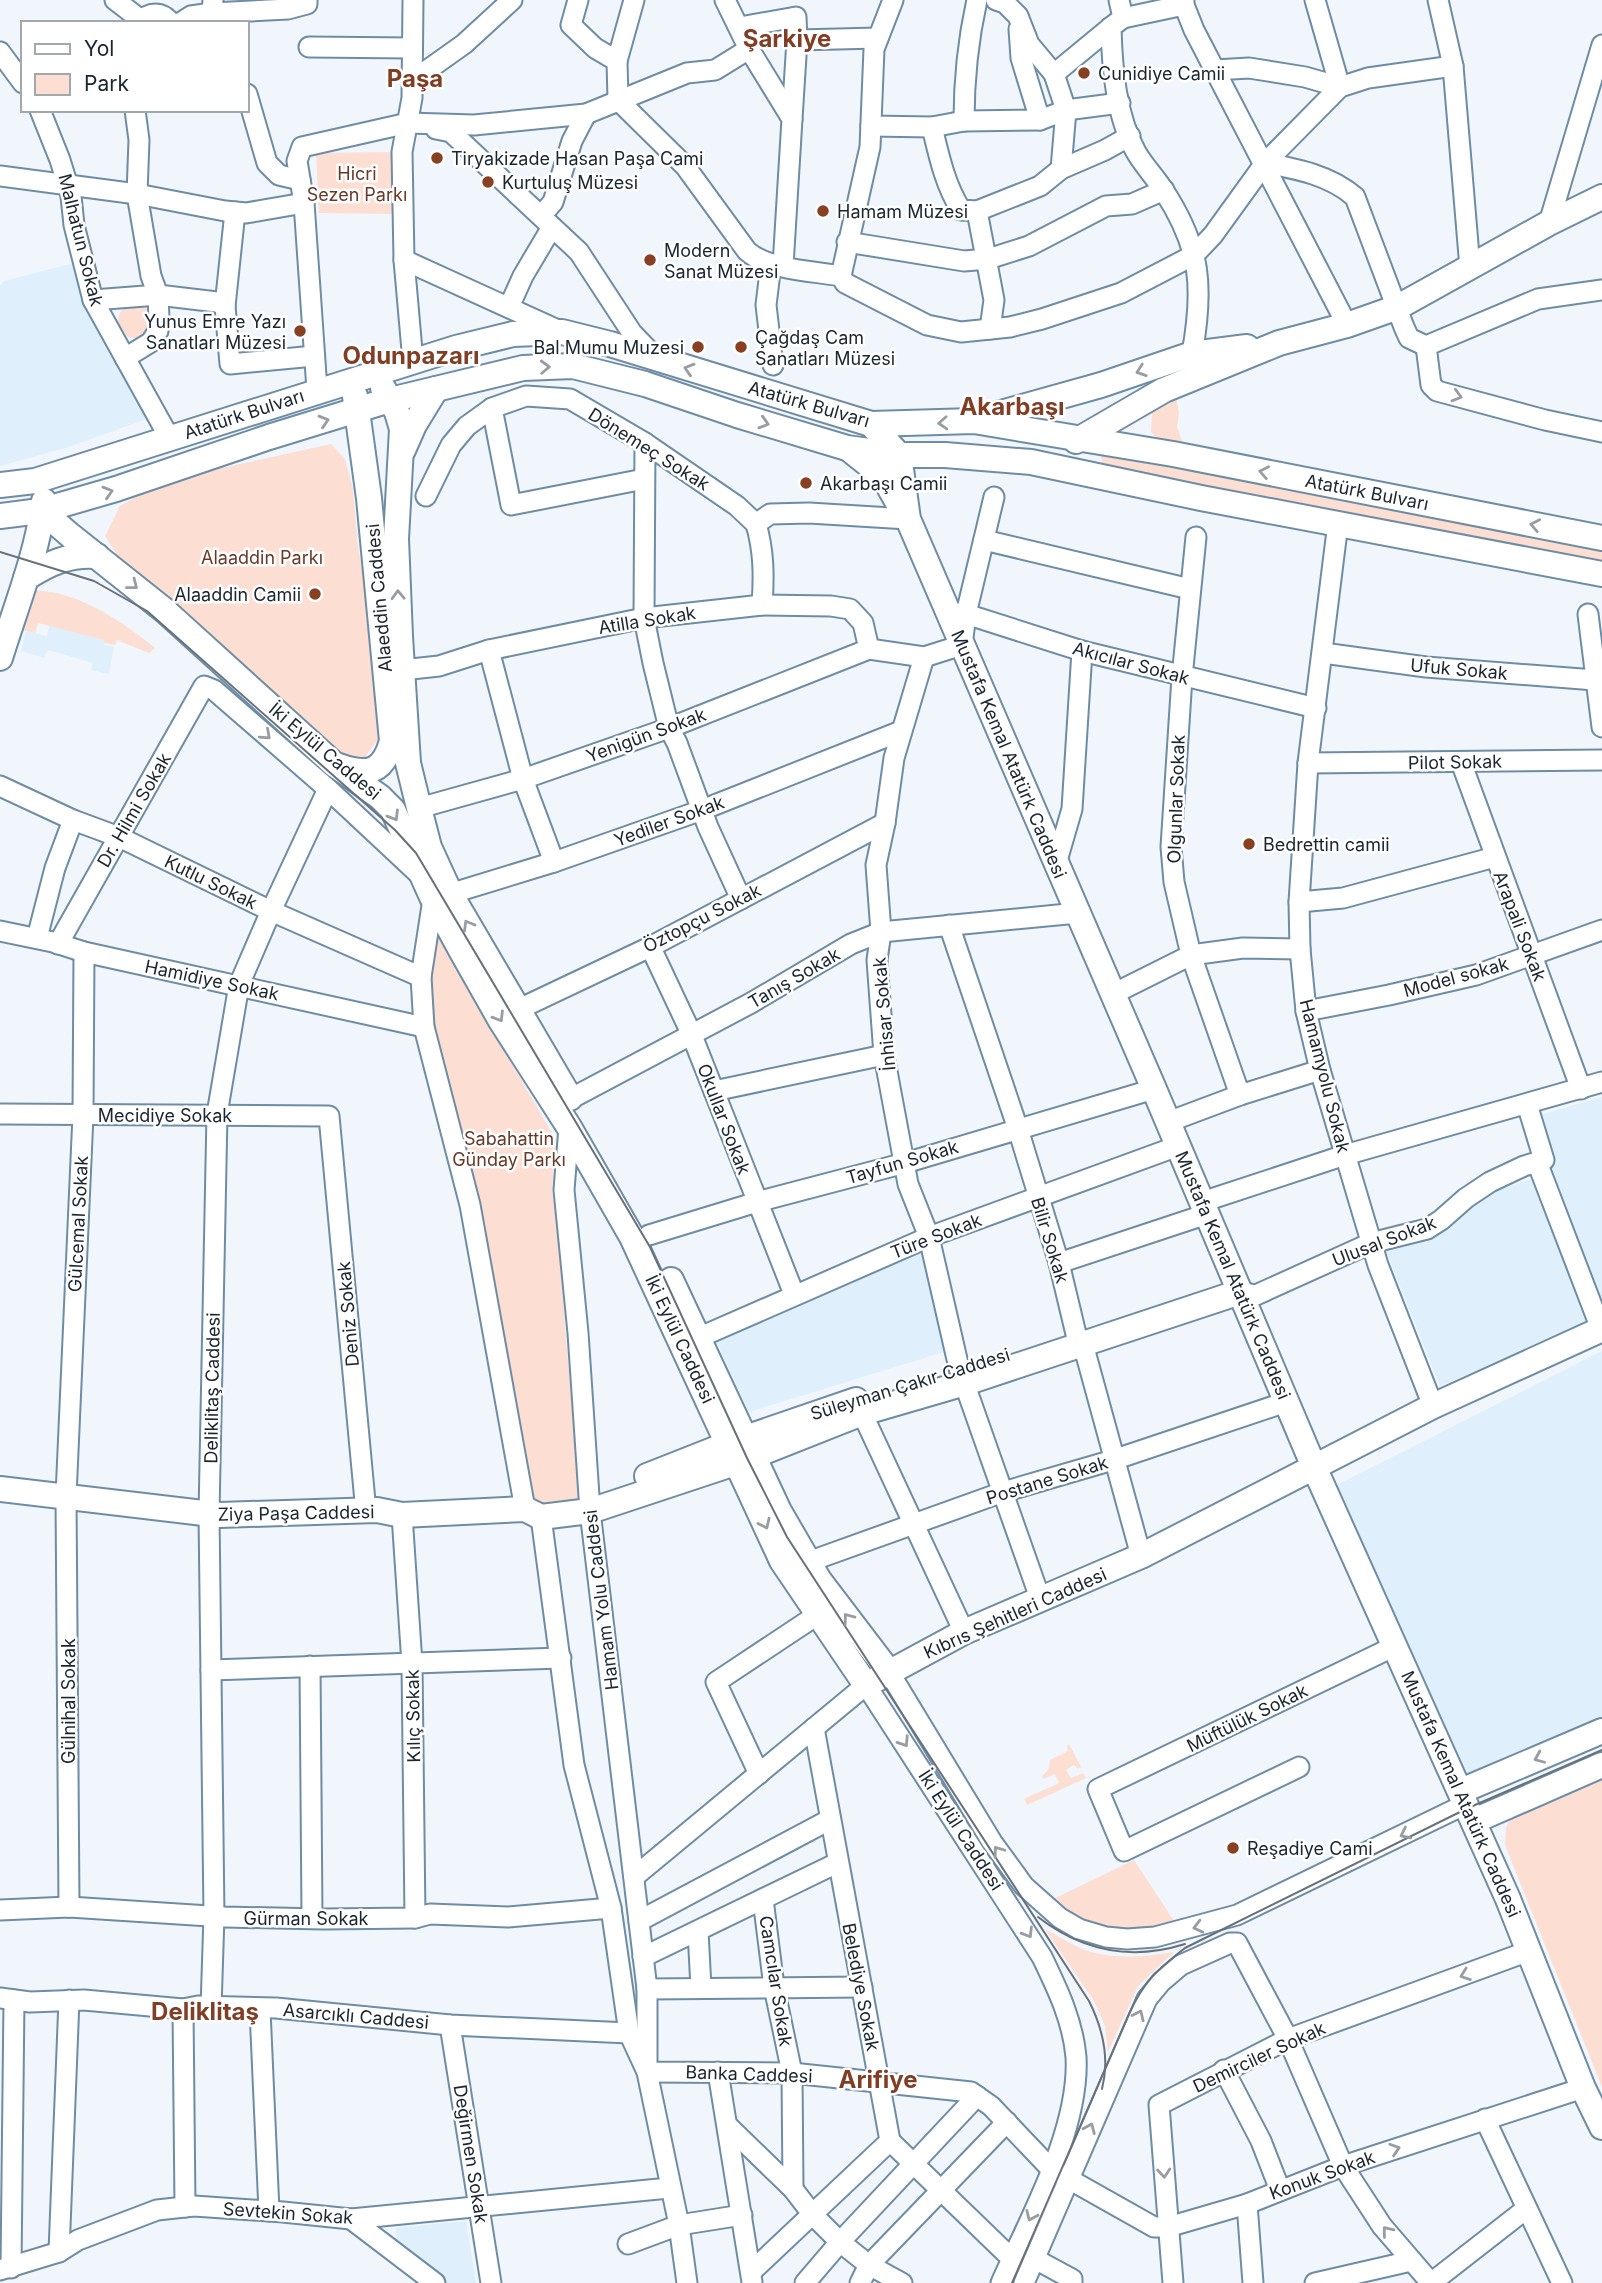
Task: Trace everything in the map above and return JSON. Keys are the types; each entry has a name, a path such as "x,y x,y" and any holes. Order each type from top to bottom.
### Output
{"main road":[{"path":"1031,462 1058,441 1082,438 1164,390 1279,343 1347,325 1398,307 1549,223 1602,197"},
{"name":"Atatürk Bulvarı","path":"40,497 124,453 317,390 513,334 562,332 871,424 974,421 1058,441"},
{"path":"974,421 1101,385 1192,354 1279,343"},
{"name":"Atatürk Bulvarı","path":"40,497 117,489 269,437 391,400 523,368 573,366 645,384 847,448 899,455 945,455 1031,462 1602,574"},
{"path":"360,377 391,400"},
{"name":"Alaeddin Caddesi","path":"332,777 353,771 367,772 380,766 389,754 392,741 369,498 357,410 360,377"},
{"path":"1076,471 1058,441 1060,416 1067,408 1101,385"},
{"path":"400,457 414,425 436,389"},
{"path":"1151,398 1143,414 1142,430 1156,447 1173,454"},
{"name":"Alaeddin Caddesi","path":"391,400 402,429 396,539 408,763 419,808"},
{"path":"871,424 899,455"},
{"name":"Atatürk Bulvarı","path":"1082,438 1602,538"},
{"path":"1102,476 1095,471 1089,457 1097,446 1106,442"},
{"path":"847,448 883,476 908,520"},
{"name":"Mustafa Kemal Atatürk Caddesi","path":"899,455 908,520 958,613 962,645 1314,1467 1467,1805 1583,2088 1602,2127"},
{"path":"908,520 909,491 913,477 929,461 945,455"},
{"path":"0,485 40,497"},
{"path":"30,567 24,537 0,518 40,497"},
{"path":"0,658 30,567 40,497"},
{"name":"İki Eylül Caddesi","path":"40,497 97,556 164,610 332,777 380,797 393,810 501,1021 569,1127 632,1237 740,1450 819,1580 889,1672"},
{"path":"30,567 43,567 68,557 97,556"},
{"name":"İki Eylül Caddesi","path":"419,808 436,891 517,1010 649,1235 698,1338 782,1561 866,1685"},
{"name":"Süleyman Çakır Caddesi","path":"740,1450 862,1413 962,1376 1237,1286"},
{"path":"1433,1406 1602,1329"},
{"name":"Süleyman Çakır Caddesi","path":"740,1450 827,1409 962,1376"},
{"name":"Kıbrıs Şehitleri Caddesi","path":"866,1685 964,1632 1141,1556 1433,1406"},
{"name":"Ziya Paşa Caddesi","path":"0,1489 209,1514 377,1510 402,1515 533,1513 590,1505 740,1450"},
{"path":"1467,1805 1602,1731"},
{"path":"1467,1805 1602,1765"}],"street":[{"path":"115,0 139,21"},
{"path":"186,13 288,9 307,4 307,0"},
{"path":"412,362 404,260 402,152 412,81 413,0"},
{"path":"412,81 464,44 512,0"},
{"path":"578,0 571,25 594,48 617,61"},
{"path":"634,0 617,61 618,100 685,166 755,259 841,276"},
{"path":"725,0 749,49 792,119"},
{"path":"893,0 874,49 870,147 841,276 845,283 926,325 961,332 1042,319 1121,293 1194,255 1213,235 1265,163 1340,87 1368,78 1454,66"},
{"path":"964,121 966,61 977,0"},
{"path":"996,0 1005,3 1018,16 1029,44 1054,74 1066,110 1061,169"},
{"path":"1315,0 1340,87"},
{"path":"1438,0 1454,66 1471,268"},
{"path":"1054,74 1118,15 1183,2 1247,136 1265,163 1347,325"},
{"path":"740,27 794,8 797,40 792,119 777,265 766,305 773,365"},
{"path":"142,21 156,13 167,17 170,21"},
{"path":"1118,15 1112,61 1130,136 1136,152 1164,190 1186,227 1199,272 1198,318 1192,354"},
{"path":"1018,16 1021,58 1040,120"},
{"path":"797,40 877,38"},
{"path":"1549,223 1602,45"},
{"path":"309,47 412,48"},
{"path":"317,390 304,203 297,161 302,147 408,123 474,125 586,114 687,74 715,70 749,49"},
{"path":"0,52 21,80"},
{"path":"1215,70 1249,68 1305,77 1340,87"},
{"path":"248,97 267,163 279,174 300,180"},
{"path":"871,126 932,127 964,121 1040,120 1066,110 1120,103"},
{"name":"Malhatun Sokak","path":"41,112 68,185 74,225 93,300 170,439"},
{"path":"125,358 146,346 155,336 159,325 158,295 149,265 137,194 139,140 135,112"},
{"path":"509,307 546,221 572,141 586,114"},
{"path":"408,123 451,132 579,252 632,333 657,359"},
{"path":"932,127 941,167 954,200 961,210 977,211 1040,186 1061,169 1130,136"},
{"path":"1265,163 1296,169 1340,183 1355,197 1409,338 1426,346 1538,299 1602,290"},
{"path":"0,176 137,194 246,213 304,203"},
{"path":"847,242 964,261 988,259 1029,246 1106,206 1132,204 1164,190"},
{"path":"977,211 994,300 990,329"},
{"path":"235,212 225,306 230,364 314,356"},
{"path":"404,260 562,332"},
{"path":"93,300 158,295 216,302 225,306"},
{"path":"1426,346 1431,385 1437,391 1602,432"},
{"name":"Dönemeç Sokak","path":"426,496 451,445 467,426 492,408 526,396 570,399 645,443 737,506 756,524"},
{"path":"492,408 511,505 644,479"},
{"path":"645,443 644,618 669,728 741,899"},
{"path":"958,613 984,540 994,497"},
{"path":"762,605 764,576 761,541 756,524 770,514 808,513 908,520"},
{"name":"Hamamyolu Sokak","path":"1338,523 1308,763 1299,902 1306,1012 1320,1070 1371,1243 1433,1406"},
{"name":"Olgunlar Sokak","path":"1196,537 1182,677 1171,847 1174,881 1191,955 1240,1095"},
{"path":"984,540 1190,589"},
{"name":"Atilla Sokak","path":"402,670 439,667 489,650 644,618 762,605 831,606 850,609 863,623 869,649"},
{"name":"Akıcılar Sokak","path":"958,613 1082,651 1316,708"},
{"path":"1588,614 1602,727"},
{"path":"869,649 924,657 962,645"},
{"name":"Yenigün Sokak","path":"419,808 463,798 523,779 669,728 869,649"},
{"path":"489,650 523,779 554,862"},
{"path":"1056,864 1072,809 1082,651"},
{"name":"Ufuk Sokak","path":"1323,653 1426,667 1595,680"},
{"name":"İnhisar Sokak","path":"924,657 894,758 876,865 881,932 877,960 884,1055 908,1184 929,1237 962,1376 1041,1601"},
{"name":"Dr. Hilmi Sokak","path":"58,944 204,686 215,690 332,777"},
{"name":"Yediler Sokak","path":"436,891 554,862 702,810 901,731"},
{"name":"Pilot Sokak","path":"1308,763 1602,760"},
{"name":"Arapali Sokak","path":"1461,762 1581,1089"},
{"name":"Deliklitaş Caddesi","path":"211,2008 214,1916 209,1514 217,1114 239,985 332,777"},
{"name":"Kutlu Sokak","path":"0,786 73,820 119,837 271,911 421,977"},
{"path":"37,938 55,868 73,820"},
{"name":"Öztopçu Sokak","path":"517,1010 650,946 885,823"},
{"path":"1299,902 1343,898 1495,857"},
{"name":"Hamam Yolu Caddesi","path":"436,891 421,977 424,1027 470,1205 533,1513 561,1658 574,1765 611,1908 629,2033 647,2072"},
{"name":"Tanış Sokak","path":"570,1099 751,1003 851,944 881,932 1078,913"},
{"name":"Bilir Sokak","path":"949,925 1018,1129 1059,1263 1141,1556"},
{"name":"Model sokak","path":"1306,1012 1476,975 1602,930"},
{"name":"Hamidiye Sokak","path":"0,931 424,1027"},
{"name":"Okullar Sokak","path":"650,946 691,1033 794,1294"},
{"path":"1113,994 1191,955 1243,948 1300,949"},
{"name":"Gülcemal Sokak","path":"66,1496 83,1115 84,952"},
{"path":"713,1091 884,1055"},
{"path":"1168,1122 1240,1095 1320,1070"},
{"path":"1059,1263 1345,1154 1602,1082"},
{"name":"Tayfun Sokak","path":"649,1235 1154,1089"},
{"path":"1527,1104 1544,1160 1537,1162 1602,1329"},
{"name":"Mecidiye Sokak","path":"0,1114 330,1116"},
{"name":"Deniz Sokak","path":"330,1116 366,1512"},
{"name":"Hamam Yolu Caddesi","path":"569,1127 564,1190 578,1333 590,1505 643,1957 647,2072 669,2188 679,2225 687,2283"},
{"name":"Türe Sokak","path":"698,1338 929,1237 1178,1146"},
{"name":"Ulusal Sokak","path":"1237,1286 1256,1295 1371,1243 1427,1229 1490,1182 1537,1162"},
{"name":"Postane Sokak","path":"808,1562 1003,1492 1113,1460 1286,1402"},
{"path":"862,1413 964,1632"},
{"name":"Gülnihal Sokak","path":"66,1496 69,1907"},
{"name":"Kılıç Sokak","path":"402,1515 412,1664 415,1918"},
{"path":"759,1774 716,1682 817,1615"},
{"name":"Müftülük Sokak","path":"1299,1767 1124,1851 1098,1789 1395,1646"},
{"path":"211,1670 561,1658"},
{"path":"310,1666 312,1917"},
{"name":"İki Eylül Caddesi","path":"889,1672 992,1842 1024,1886 1060,1918 1079,1929 1106,1937 1155,1937 1237,1915 1467,1805"},
{"name":"Kıbrıs Şehitleri Caddesi","path":"634,1877 866,1685"},
{"name":"İki Eylül Caddesi","path":"866,1685 1019,1919 1042,1956 1062,1999 1076,2056 1075,2088 1060,2174 1035,2259 1024,2283"},
{"name":"Belediye Sokak","path":"814,1728 890,2141"},
{"path":"639,1921 830,1820"},
{"path":"643,1957 837,1863"},
{"name":"Camcılar Sokak","path":"763,1899 774,1987 792,2073 793,2189"},
{"name":"Gürman Sokak","path":"0,1910 69,1907 214,1916 415,1918 430,1914 508,1917 611,1908"},
{"path":"698,1931 701,1988"},
{"name":"İki Eylül Caddesi","path":"1001,2283 1112,2077 1147,1999 1161,1982 1181,1965 1230,1943 1237,1943 1289,2039"},
{"name":"Demirciler Sokak","path":"1173,2283 1158,2105 1289,2039 1529,1951"},
{"path":"646,1989 862,1987"},
{"path":"5,2269 7,1999"},
{"name":"Asarcıklı Caddesi","path":"7,1999 69,2000 183,2009 198,2006 260,2010 276,2008 450,2025 629,2033"},
{"path":"59,2252 69,2000"},
{"path":"183,2009 185,2207"},
{"path":"260,2010 269,2211"},
{"name":"Değirmen Sokak","path":"450,2025 491,2283"},
{"path":"1289,2039 1343,2166 1382,2226 1431,2283 1525,2209"},
{"path":"1224,2070 1261,2141 1280,2190"},
{"name":"Banka Caddesi","path":"647,2072 792,2073 971,2092 977,2095"},
{"path":"718,2072 752,2278"},
{"name":"Konuk Sokak","path":"1168,2227 1247,2204 1343,2166 1583,2088"},
{"path":"804,2283 977,2095 1060,2174 1154,2227 1168,2227"},
{"path":"1485,2119 1562,2283"},
{"path":"860,2283 869,2265 1007,2122"},
{"path":"728,2126 793,2189 813,2215 840,2242 869,2265 901,2283"},
{"path":"752,2278 890,2141 1012,2259"},
{"name":"Sevtekin Sokak","path":"5,2269 59,2252 78,2240 157,2210 185,2207 269,2211 351,2220 669,2188"},
{"path":"1247,2204 1253,2283"},
{"path":"628,2244 679,2225 742,2215"},
{"path":"351,2220 435,2283"},
{"path":"1035,2259 1072,2279 1072,2283"},
{"path":"1315,2283 1411,2261"}],"shaded area":[{"path":"74,263 152,417 69,447 0,466 0,286 4,281"},
{"path":"50,624 105,640 104,645 114,647 109,674 91,670 93,663 48,650 44,658 21,651 26,631 47,636"},
{"path":"1602,1097 1602,1314 1549,1177 1553,1162 1543,1114"},
{"path":"1540,1176 1592,1322 1440,1386 1386,1251 1438,1234 1487,1194"},
{"path":"921,1252 947,1351 749,1412 715,1339"},
{"path":"1602,1351 1602,1720 1467,1773 1337,1485"},
{"path":"466,2221 476,2283 447,2283 397,2243 396,2228"}],"green space":[{"name":"Hicri Sezen Parkı","path":"397,152 396,214 319,213 316,153"},
{"path":"135,304 147,309 152,321 147,333 135,338 123,333 118,321 123,309"},
{"path":"1176,397 1179,413 1177,427 1183,444 1156,437 1151,432 1152,413"},
{"name":"Alaaddin Parkı","path":"331,444 345,459 353,489 358,548 378,644 385,731 365,757 350,762 125,567 105,536 120,506 163,481"},
{"path":"1105,454 1602,547 1602,562 1103,467 1101,456"},
{"path":"27,589 56,593 85,603 122,623 155,648 149,653 117,640 115,645 104,643 104,640 38,623 35,633 18,629"},
{"name":"Sabahattin Günday Parkı","path":"431,924 556,1140 552,1191 580,1505 545,1508 533,1500 495,1281 433,1026"},
{"path":"1069,1744 1081,1767 1078,1769 1074,1765 1066,1770 1071,1778 1083,1773 1086,1778 1027,1805 1024,1799 1059,1783 1055,1774 1043,1779 1042,1776 1049,1769 1050,1760 1068,1751"},
{"path":"1602,1779 1602,2087 1505,1845 1506,1828 1513,1812"},
{"path":"1134,1860 1178,1927 1129,1935 1093,1929 1049,1901"},
{"path":"1045,1929 1080,1948 1107,1955 1141,1956 1174,1952 1138,1986 1108,2052 1105,2026 1094,2001"}],"tram line":[{"path":"0,552 94,581 147,611 395,830 416,853 650,1247 747,1458 787,1537 1089,2001 1104,2044 1102,2089"},
{"path":"1012,2283 1129,2014 1146,1984 1167,1963 1185,1948 1468,1808 1602,1750"},
{"path":"1038,1917 1072,1938 1108,1950 1145,1952 1185,1944"}],"place":[{"name":"Cunidiye Camii","path":"1084,73"},
{"name":"Tiryakizade Hasan Paşa Cami","path":"437,158"},
{"name":"Kurtuluş Müzesi","path":"488,182"},
{"name":"Hamam Müzesi","path":"823,211"},
{"name":"Modern Sanat Müzesi","path":"650,260"},
{"name":"Yunus Emre Yazı Sanatları Müzesi","path":"300,331"},
{"name":"Bal Mumu Muzesi","path":"698,347"},
{"name":"Çağdaş Cam Sanatları Müzesi","path":"741,347"},
{"name":"Akarbaşı Camii","path":"806,483"},
{"name":"Alaaddin Camii","path":"315,594"},
{"name":"Bedrettin camii","path":"1249,844"},
{"name":"Reşadiye Cami","path":"1233,1848"}],"district":[{"name":"Şarkiye","path":"787,38"},
{"name":"Paşa","path":"415,78"},
{"name":"Odunpazarı","path":"411,355"},
{"name":"Akarbaşı","path":"1012,406"},
{"name":"Deliklitaş","path":"205,2011"},
{"name":"Arifiye","path":"878,2079"}]}
